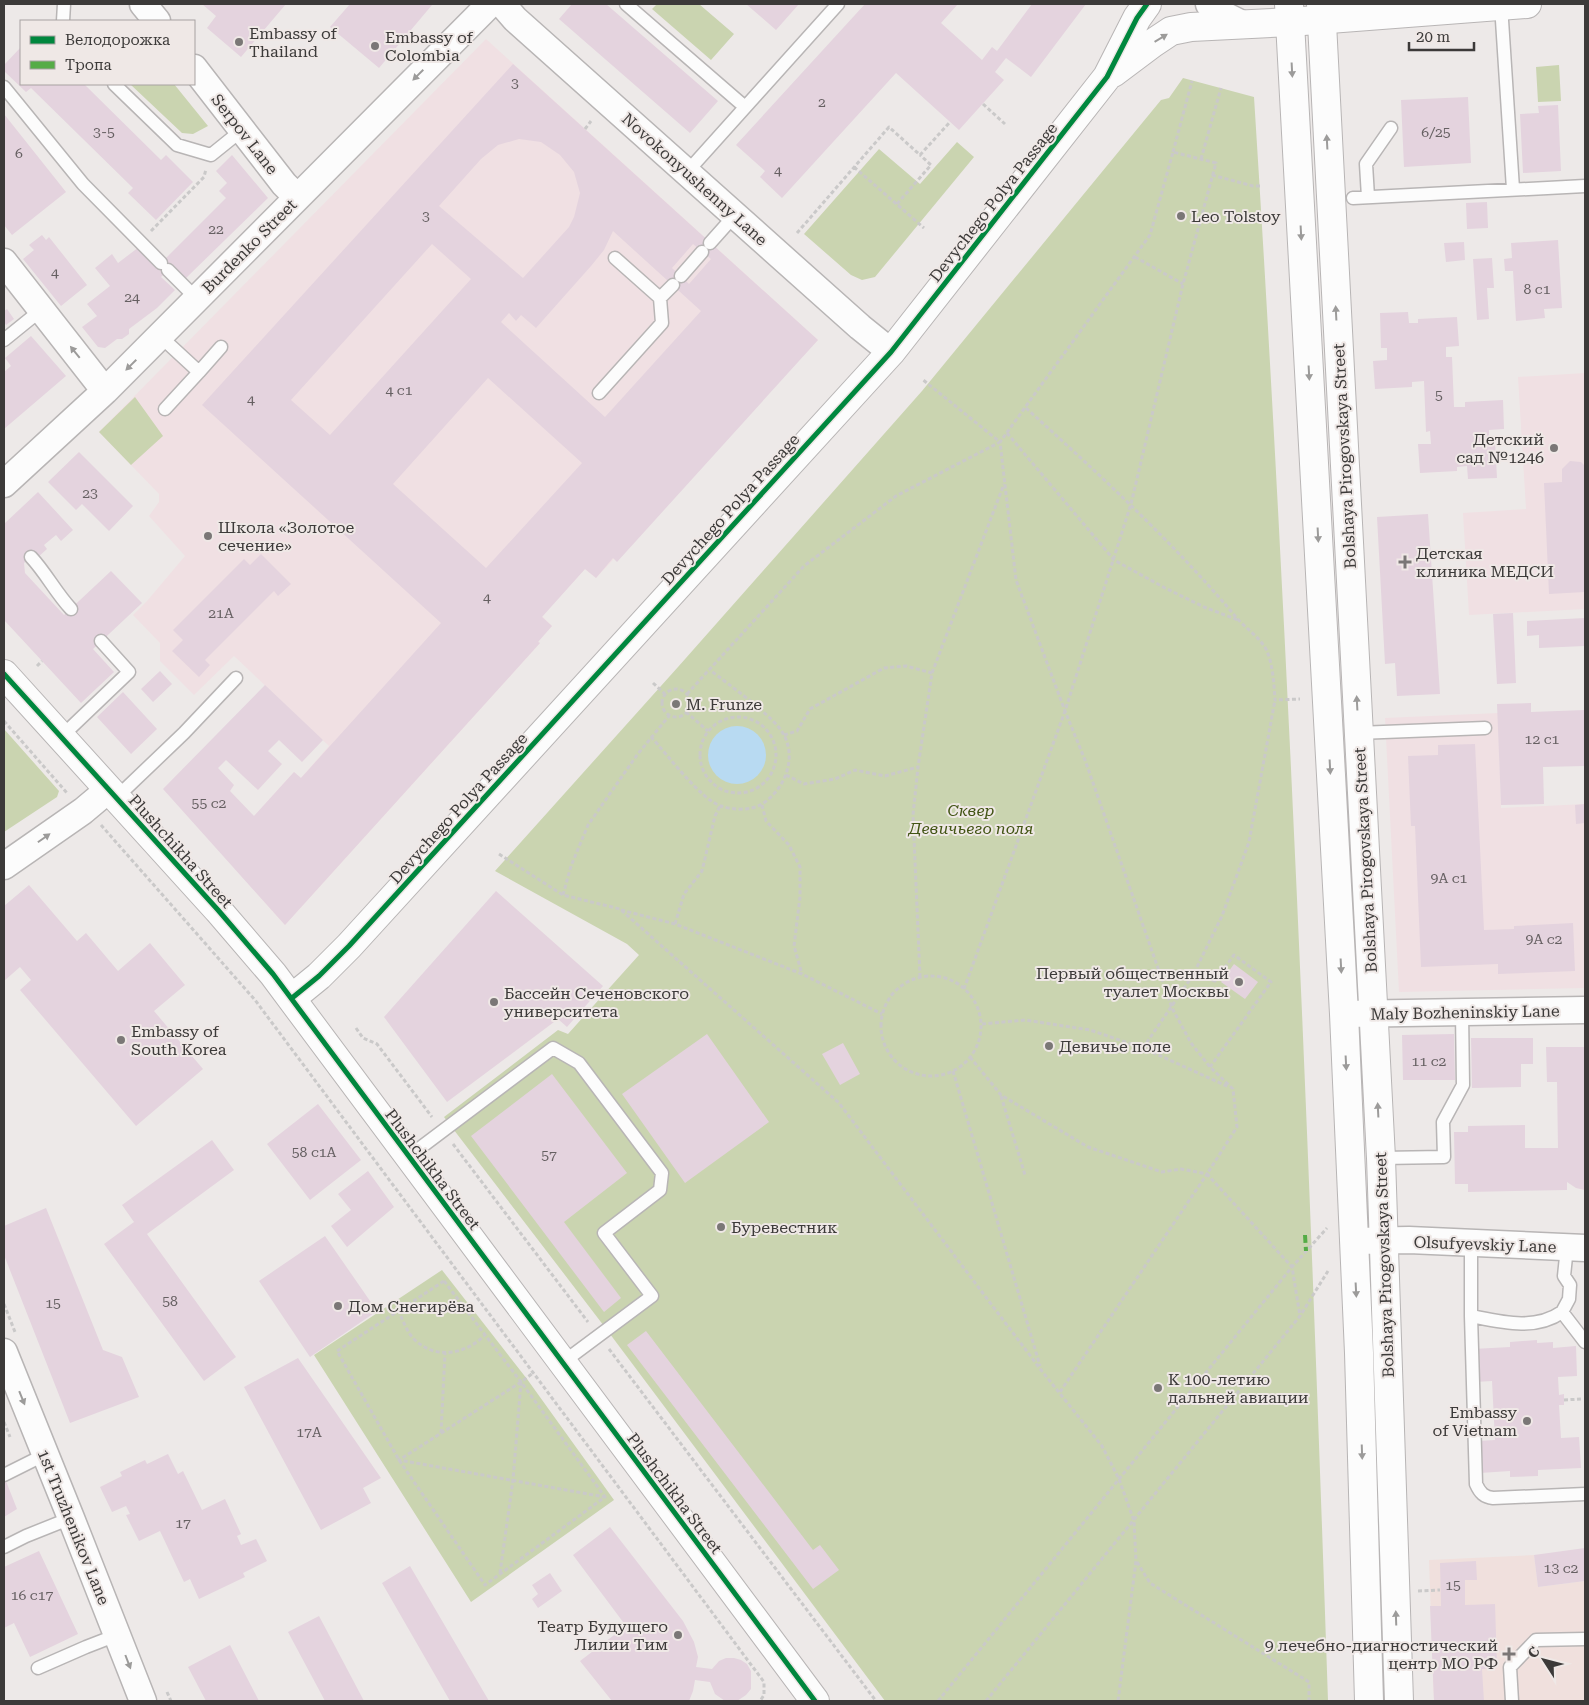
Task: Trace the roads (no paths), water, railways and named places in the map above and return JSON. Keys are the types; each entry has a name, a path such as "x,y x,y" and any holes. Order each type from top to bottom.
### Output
{"main road":[{"name":"Devychego Polya Passage","path":"292,998 319,976 349,946 891,352 1108,77 1147,4"},
{"path":"1108,77 1172,31 1191,27 1242,24 1289,13 1514,5"},
{"name":"Bolshaya Pirogovskaya Street","path":"1321,12 1381,1158 1399,1701"},
{"name":"Bolshaya Pirogovskaya Street","path":"1289,13 1344,1014 1354,1241 1369,1701"},
{"name":"Plushchikha Street","path":"4,674 218,910 292,998 408,1157 815,1701"}],"street":[{"path":"143,4 156,20"},
{"name":"Burdenko Street","path":"4,484 160,336 490,4"},
{"name":"Novokonyushenny Lane","path":"502,4 516,19 860,327 891,352"},
{"path":"1209,4 1222,14 1242,24"},
{"name":"Serpov Lane","path":"195,69 284,184 297,197"},
{"path":"4,262 105,390"},
{"path":"4,866 83,811 112,794"},
{"name":"Maly Bozheninskiy Lane","path":"1344,1014 1585,1010"},
{"name":"Olsufyevskiy Lane","path":"1354,1241 1384,1240 1576,1247"},
{"name":"1st Truzhenikov Lane","path":"4,1352 143,1701"}],"lane":[{"path":"63,20 64,4"},
{"path":"626,4 745,107"},
{"path":"687,172 838,4"},
{"path":"1513,189 1514,5"},
{"path":"115,85 177,145 211,155 242,130"},
{"path":"4,87 83,184 196,299"},
{"path":"1368,197 1366,164 1392,128"},
{"path":"1353,198 1585,186"},
{"path":"660,298 735,215"},
{"path":"599,393 662,322 660,298 615,258"},
{"path":"4,340 41,310"},
{"path":"160,336 199,372"},
{"path":"165,409 221,348"},
{"path":"31,557 40,566 62,599 71,608"},
{"path":"61,737 129,672 101,641"},
{"path":"112,794 184,733 236,678"},
{"path":"1358,734 1485,728"},
{"path":"1381,1158 1444,1157 1443,1122 1464,1086 1462,1012"},
{"path":"408,1157 553,1048 579,1064 662,1173 660,1190 604,1233 652,1296 562,1363"},
{"path":"1471,1243 1470,1346 1476,1484 1480,1492 1486,1497 1493,1498 1585,1494"},
{"path":"1471,1316 1516,1324 1541,1322 1554,1318 1562,1312 1569,1299 1570,1285 1564,1276 1576,1247"},
{"path":"1562,1312 1585,1342"},
{"path":"4,1475 44,1455"},
{"path":"4,1547 71,1518"},
{"path":"38,1668 117,1635"},
{"path":"1512,1701 1510,1667 1536,1640 1585,1638"}],"water":[{"path":"737,726 753,731 761,739 766,755 761,771 753,779 737,784 721,779 713,771 708,755 713,739 721,731"}],"place":[{"name":"Embassy of Thailand","path":"239,42"},
{"name":"Embassy of Colombia","path":"375,46"},
{"name":"Leo Tolstoy","path":"1181,216"},
{"name":"Детский сад №1246","path":"1554,448"},
{"name":"Школа «Золотое сечение»","path":"208,536"},
{"name":"Детская клиника МЕДСИ","path":"1405,562"},
{"name":"M. Frunze","path":"676,704"},
{"name":"Первый общественный туалет Москвы","path":"1239,982"},
{"name":"Бассейн Сеченовского университета","path":"494,1002"},
{"name":"Embassy of South Korea","path":"121,1040"},
{"name":"Девичье поле","path":"1049,1046"},
{"name":"Буревестник","path":"721,1227"},
{"name":"Дом Снегирёва","path":"338,1306"},
{"name":"К 100-летию дальней авиации","path":"1158,1388"},
{"name":"Embassy of Vietnam","path":"1527,1421"},
{"name":"Театр Будущего Лилии Тим","path":"678,1635"},
{"name":"9 лечебно-диагностический центр МО РФ","path":"1509,1654"}],"park label":[{"name":"Сквер Девичьего поля","path":"971,819"}]}
